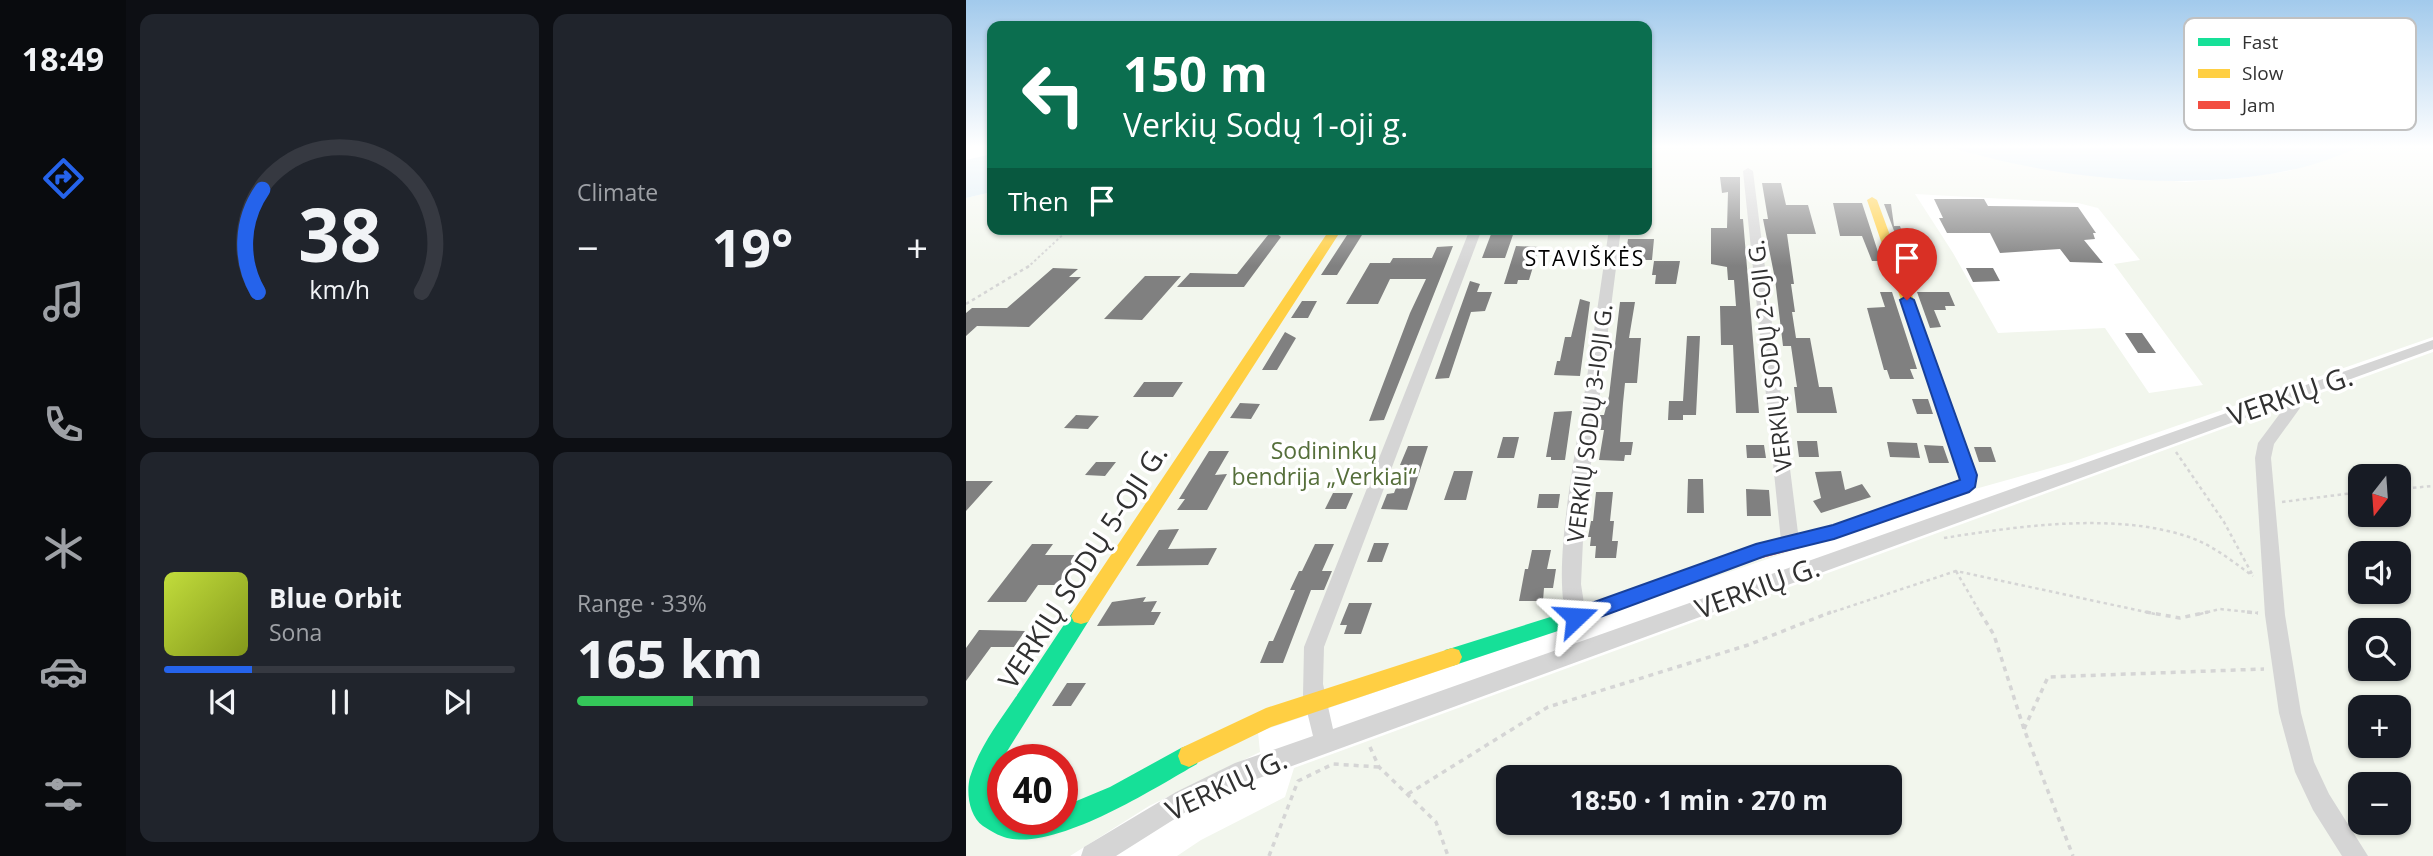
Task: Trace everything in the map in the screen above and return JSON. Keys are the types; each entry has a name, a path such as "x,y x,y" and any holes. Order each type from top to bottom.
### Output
{"street":[{"name":"VERKIŲ SODŲ 2-OJI G.","path":"1750,186 1790,541"},
{"name":"VERKIŲ SODŲ 5-OJI G.","path":"1332,235 999,739 978,786 980,804 992,819 1013,829 1037,830 1050,826 1147,780 1227,735 1312,701 1576,617 1790,541 1834,531 1969,483 1969,475 1872,200"},
{"path":"1325,741 1312,701 1310,675 1314,647 1474,235"},
{"name":"VERKIŲ SODŲ 3-IOJI G.","path":"1576,617 1571,584 1575,518 1614,235"},
{"name":"VERKIŲ G.","path":"1093,856 1184,800 1235,775 2433,344"},
{"path":"2284,397 2290,401 2292,408 2266,443 2263,458 2275,615 2282,668 2303,764 2320,802 2356,856"}],"path":[{"path":"966,304 1024,270 1062,235"},
{"path":"1941,538 1993,530 2123,526 2158,530 2188,536 2214,548 2253,577 2202,488 2184,461 2164,440"},
{"path":"2412,488 2433,486"},
{"path":"2267,511 2280,503 2348,494"},
{"path":"1408,794 1548,706 1748,645 1843,607 1956,570 2180,618 2220,610 2275,615"},
{"path":"1956,570 1994,635 2024,729 2073,856"},
{"path":"2024,729 2048,677 2282,668"},
{"path":"1367,726 1371,751 1379,767 1436,822 1448,856"},
{"path":"1269,856 1298,781 1333,764 1379,767"}],"green space":[{"name":"Sodininkų bendrija „Verkiai“","path":"1652,186 2433,186 2433,337 2072,462 1968,491 1258,732 1260,752 1149,806 1070,856 966,856 966,198 987,193 987,235 1652,235","holes":["1915,194 2078,203 2098,208 2140,260 2114,264 2203,385 2149,393 2105,328 1998,333 1953,253"]},
{"path":"2433,352 2433,856 1177,856 1201,840 1285,797 1294,768"}],"shaded area":[{"path":"966,186 987,186 987,193 966,198"}],"building":[{"path":"1721,186 1740,186 1740,219 1743,219 1759,413 1736,413 1733,345 1721,345 1720,306 1736,306 1734,280 1728,280 1727,267 1711,264 1711,228 1727,228 1728,192 1722,193"},
{"path":"1762,186 1782,186 1786,205 1808,205 1816,234 1787,234 1794,284 1791,284 1795,312 1792,312 1796,338 1810,338 1819,387 1832,387 1837,413 1797,413 1794,387 1797,387 1791,346 1783,346 1775,279 1763,219 1768,219"},
{"path":"1934,199 1984,199 1988,206 2078,207 2096,233 2093,233 2095,239 2084,240 2103,263 2070,262 2060,249 2000,253 1990,233 1947,233 1939,218 1943,218"},
{"path":"1833,203 1862,203 1881,261 1872,261 1862,236 1840,236"},
{"path":"1884,204 1891,204 1894,226 1900,226 1911,260 1905,260"},
{"path":"1268,235 1281,237 1244,287 1177,287 1190,273 1237,274"},
{"path":"1347,235 1362,235 1337,275 1321,275"},
{"path":"1491,235 1513,235 1505,258 1482,258"},
{"path":"1628,239 1654,239 1652,260 1625,260"},
{"path":"1453,246 1384,420 1369,421 1410,313 1426,279 1390,279 1378,304 1346,304 1370,263 1390,263 1393,258 1432,258 1437,247"},
{"path":"1516,246 1539,247 1529,280 1504,284"},
{"path":"1654,261 1680,261 1676,284 1655,284 1656,275 1652,275"},
{"path":"1053,268 1078,269 1069,277 1081,277 1029,327 977,326 966,336 966,313 972,308 1007,308"},
{"path":"1966,268 1993,268 2000,281 1973,282"},
{"path":"1145,276 1181,276 1142,320 1104,319"},
{"path":"1470,281 1480,284 1477,292 1492,292 1485,311 1471,312 1449,378 1435,379"},
{"path":"1880,292 1892,292 1917,369 1910,369 1914,379 1890,379 1887,370 1884,370 1867,308 1885,307"},
{"path":"1917,292 1949,292 1955,306 1945,306 1946,310 1934,310 1941,327 1930,328"},
{"path":"1580,299 1590,302 1580,376 1554,375 1565,337 1571,337"},
{"path":"1302,301 1317,301 1308,318 1291,318"},
{"path":"1620,302 1635,302 1629,338 1641,338 1637,383 1625,383 1620,442 1633,442 1631,455 1625,455 1624,461 1599,460 1604,430 1598,430 1600,415 1604,415 1609,396"},
{"path":"1285,332 1296,338 1277,370 1262,370"},
{"path":"2125,333 2142,333 2156,353 2138,353"},
{"path":"1687,336 1700,336 1696,415 1683,415 1683,420 1668,420 1669,401 1683,401"},
{"path":"1144,382 1183,382 1173,397 1133,397"},
{"path":"1912,399 1928,399 1933,414 1917,414"},
{"path":"1240,403 1260,404 1251,419 1230,418"},
{"path":"1572,411 1565,460 1551,460 1551,457 1546,457 1554,412"},
{"path":"1076,415 1099,416 1088,429 1064,428"},
{"path":"1503,437 1519,437 1514,458 1497,458"},
{"path":"1797,441 1817,441 1819,457 1799,457"},
{"path":"1887,442 1917,443 1920,458 1890,457"},
{"path":"1746,445 1764,445 1766,458 1747,458"},
{"path":"1924,445 1943,446 1949,463 1929,463"},
{"path":"1408,446 1428,446 1407,510 1381,509 1387,494 1394,493 1405,465 1400,465"},
{"path":"1974,447 1991,447 1996,462 1979,462"},
{"path":"1209,451 1229,451 1215,475 1227,474 1207,510 1177,510 1185,499 1179,499"},
{"path":"1096,462 1116,462 1105,476 1085,475"},
{"path":"1454,471 1473,471 1466,500 1444,500"},
{"path":"1841,471 1845,490 1862,484 1871,497 1821,513 1813,501 1821,498 1815,472"},
{"path":"1688,479 1703,479 1704,513 1687,513"},
{"path":"966,481 993,481 966,511"},
{"path":"1746,489 1769,490 1771,516 1747,516"},
{"path":"1596,492 1613,492 1610,521 1614,521 1612,541 1618,541 1616,558 1595,558 1596,546 1590,546 1591,537 1588,537 1593,521"},
{"path":"1333,493 1353,493 1346,509 1325,509"},
{"path":"1539,494 1560,494 1558,508 1537,508"},
{"path":"1179,529 1168,549 1217,548 1208,565 1136,566 1159,530"},
{"path":"1374,543 1389,543 1382,562 1367,562"},
{"path":"1032,544 1053,544 1045,555 1078,555 1057,585 1038,585 1026,602 987,602"},
{"path":"1315,544 1334,544 1322,571 1332,571 1324,590 1311,590 1283,663 1260,663 1269,641 1273,641 1295,590 1290,590"},
{"path":"1532,550 1551,550 1547,569 1556,569 1553,588 1544,588 1543,601 1519,601 1525,569 1528,569"},
{"path":"1146,597 1143,602 1157,601 1151,612 1161,612 1154,625 1097,626 1112,602"},
{"path":"1349,603 1372,603 1361,634 1344,634 1347,625 1340,625"},
{"path":"979,630 1025,631 1014,647 991,647 966,681 966,648"},
{"path":"1067,683 1086,683 1071,706 1052,706"}],"traffic: fast":[{"path":"1452,657 1576,617 1747,555"},
{"path":"1081,616 990,758 980,787 981,802 989,816 1007,826 1031,827 1059,820 1118,795 1189,756"}],"traffic: slow":[{"path":"1872,200 1922,341"},
{"path":"1081,616 1332,235"},
{"path":"1189,756 1266,718 1452,657"}],"traffic: jam":[{"path":"1747,555 1834,532 1969,483 1969,475 1922,341"}],"district":[{"name":"STAVIŠKĖS","path":"1585,258"}],"route":[{"path":"1576,617 1763,549 1834,531 1969,483 1969,475 1907,300"}]}
